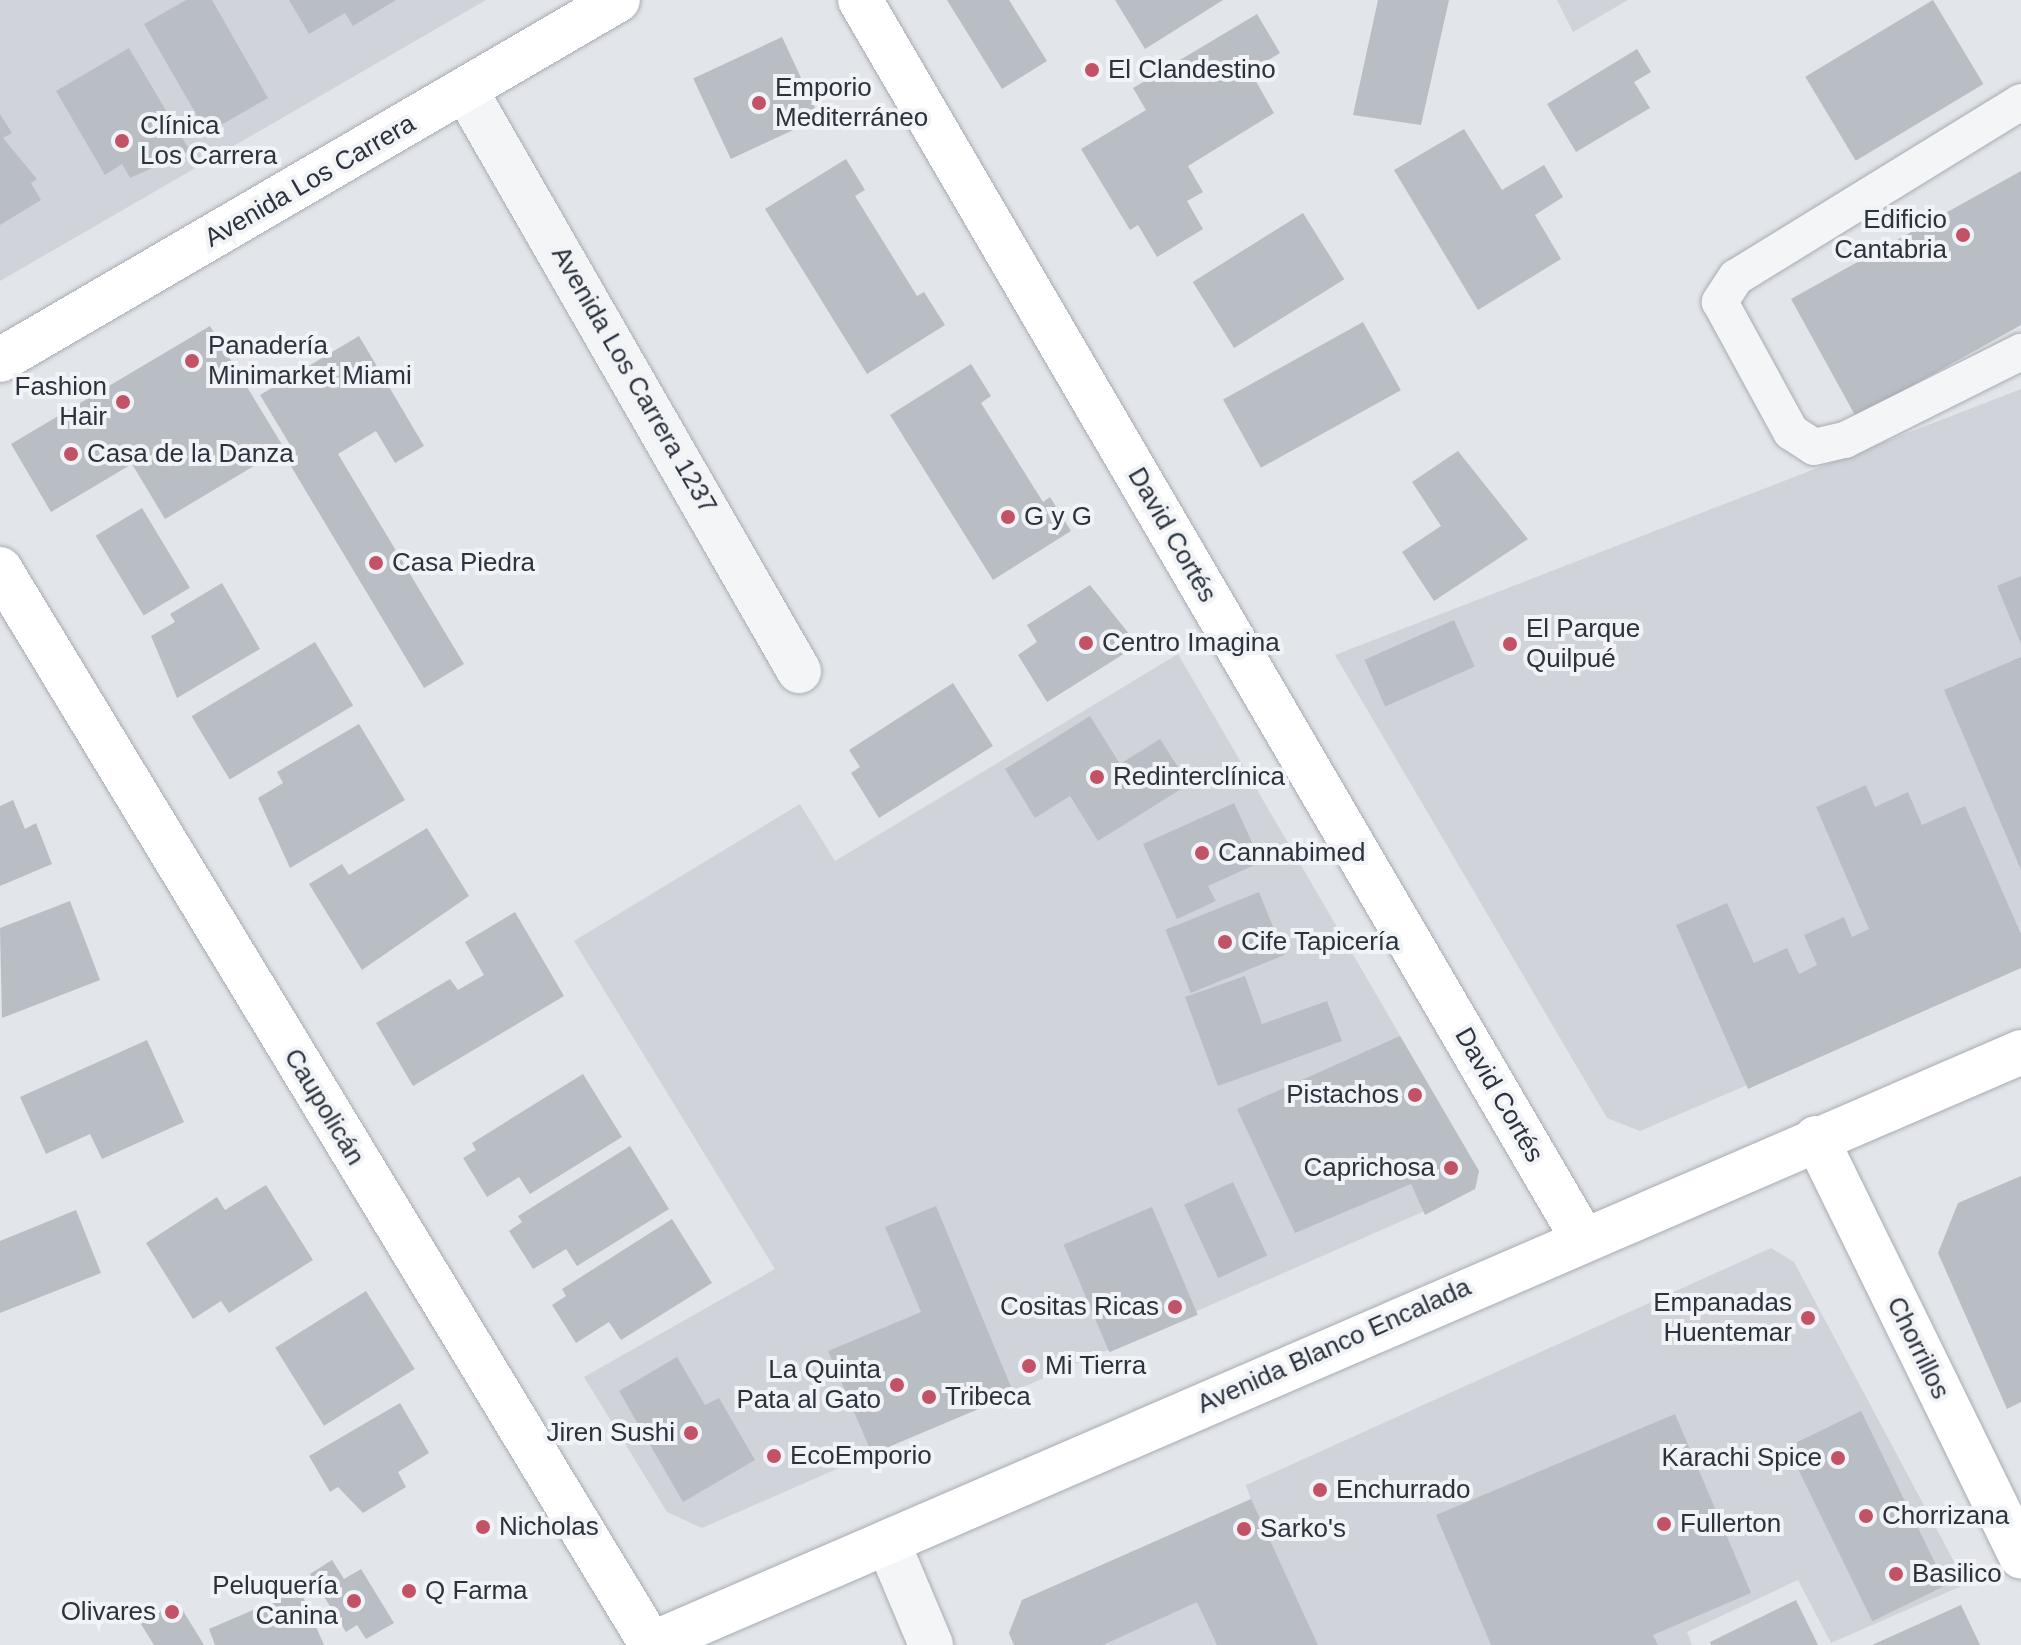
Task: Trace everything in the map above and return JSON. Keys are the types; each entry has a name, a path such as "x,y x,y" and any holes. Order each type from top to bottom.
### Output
{"street":[{"name":"Avenida Los Carrera","path":"0,360 618,0"},
{"name":"David Cortés","path":"860,0 1581,1236"},
{"name":"Avenida Los Carrera 1237","path":"466,91 799,671"},
{"name":"Caupolicán","path":"0,569 650,1645"},
{"name":"Avenida Blanco Encalada","path":"650,1645 1581,1236 2021,1052"},
{"name":"Chorrillos","path":"1816,1138 2021,1556"},
{"path":"888,1543 931,1645"}],"lane":[{"path":"2021,102 1736,277 1720,302 1791,432 1814,447 1845,440 2021,352"}],"shaded area":[{"name":"Clínica Los Carrera","path":"0,0 486,0 0,281"},
{"path":"1557,0 1628,0 1573,32"},
{"path":"2021,389 2021,968 1640,1131 1607,1118 1335,655"},
{"path":"1178,654 1479,1171 1475,1189 702,1528 667,1512 584,1377 775,1269 574,941 800,804 835,861"},
{"path":"1771,1248 1794,1262 1966,1584 1831,1643 1798,1580 1687,1632 1692,1645 1014,1645 1009,1633 1022,1600 1251,1500 1246,1485"}],"building":[{"path":"186,0 212,0 268,98 207,133 144,24"},
{"path":"289,0 396,0 353,26 345,13 309,34"},
{"path":"947,0 1009,0 1047,61 1002,89"},
{"path":"1115,0 1223,0 1145,49"},
{"path":"1378,0 1449,0 1421,125 1353,115"},
{"path":"1933,0 1983,84 1856,161 1805,77"},
{"path":"1257,14 1280,53 1250,71 1274,113 1188,166 1203,192 1187,201 1203,229 1157,257 1138,225 1130,230 1081,149 1146,110 1133,88"},
{"name":"Emporio Mediterráneo","path":"782,37 820,118 731,159 693,78"},
{"path":"129,48 190,151 130,178 122,164 105,175 56,91"},
{"path":"1637,49 1651,72 1634,82 1650,108 1576,152 1547,104"},
{"path":"0,114 12,133 3,138 37,179 31,183 41,200 0,225"},
{"path":"1464,129 1502,190 1544,165 1563,197 1535,215 1561,259 1478,310 1394,170"},
{"path":"846,159 865,190 855,196 917,296 924,292 945,325 867,374 765,209"},
{"name":"Edificio Cantabria","path":"2021,171 2021,325 1856,417 1791,299"},
{"path":"1303,213 1344,279 1234,348 1193,282"},
{"path":"1363,322 1401,390 1261,468 1223,400"},
{"path":"210,326 284,448 165,519 132,464 51,512 11,444"},
{"name":"Casa Piedra","path":"359,336 424,446 395,463 376,431 338,454 464,664 424,688 286,458 295,453 260,395"},
{"path":"971,364 991,396 981,403 1043,502 1050,497 1071,531 993,580 890,415"},
{"path":"1458,451 1528,539 1434,601 1402,552 1441,526 1412,482"},
{"path":"142,508 190,588 144,616 96,536"},
{"path":"2021,576 2021,644 1997,586"},
{"path":"222,583 260,649 177,698 151,636 175,622 170,614"},
{"name":"Centro Imagina","path":"1090,585 1138,645 1047,702 1018,655 1037,642 1027,625"},
{"path":"1454,620 1475,667 1385,706 1364,660"},
{"path":"315,642 353,705 230,780 192,716"},
{"path":"2021,657 2021,870 1944,690"},
{"path":"953,683 993,746 879,818 851,773 860,767 849,750"},
{"name":"Redinterclínica","path":"1090,716 1120,764 1160,739 1189,784 1098,841 1070,796 1035,818 1005,769"},
{"path":"359,724 405,800 290,868 258,798 283,783 277,772"},
{"path":"1866,785 1875,807 1908,792 1922,825 1965,806 2021,934 2021,968 1748,1089 1676,925 1727,903 1754,963 1787,948 1799,974 1817,965 1804,935 1844,917 1852,937 1869,929 1816,807"},
{"path":"13,800 25,829 36,823 52,864 0,886 0,806"},
{"name":"Cannabimed","path":"1234,803 1261,862 1208,886 1216,901 1177,919 1143,844"},
{"path":"427,828 469,896 362,970 309,884 342,864 349,875"},
{"name":"Cife Tapicería","path":"1259,892 1284,955 1191,993 1165,930"},
{"path":"70,901 100,980 2,1018 0,928"},
{"path":"515,912 564,996 413,1086 376,1023 450,979 458,990 484,975 465,942"},
{"path":"1245,976 1262,1024 1327,1001 1342,1041 1218,1086 1185,997"},
{"path":"1400,1036 1479,1171 1475,1189 1425,1215 1411,1184 1295,1233 1237,1109"},
{"path":"147,1040 184,1122 102,1159 90,1134 46,1154 20,1097"},
{"path":"583,1074 622,1137 530,1194 519,1177 487,1197 463,1158 476,1150 472,1143"},
{"path":"630,1146 669,1209 577,1266 566,1249 533,1269 509,1231 522,1222 518,1216"},
{"path":"2021,1176 2021,1402 2007,1409 1938,1253 1958,1203"},
{"path":"1233,1182 1267,1255 1218,1278 1184,1205"},
{"path":"266,1185 313,1260 229,1313 221,1301 193,1319 146,1243 217,1197 225,1210"},
{"path":"936,1206 1014,1394 872,1454 828,1351 921,1312 885,1227"},
{"path":"1152,1207 1198,1315 1109,1352 1064,1245"},
{"path":"76,1210 101,1273 0,1313 0,1241"},
{"path":"672,1219 712,1283 621,1340 609,1322 576,1343 552,1305 566,1296 562,1289"},
{"path":"366,1291 415,1369 324,1426 275,1348"},
{"name":"Jiren Sushi","path":"677,1357 705,1405 719,1398 755,1460 683,1502 619,1391"},
{"path":"400,1403 429,1453 398,1472 406,1487 363,1513 338,1487 330,1492 309,1456"},
{"path":"1861,1411 1946,1585 1872,1621 1787,1447"},
{"path":"1675,1414 1751,1593 1653,1635 1658,1645 1491,1645 1436,1515"},
{"path":"1251,1499 1318,1645 1217,1645 1197,1602 1103,1645 1014,1645 1009,1633 1022,1600"},
{"name":"Peluquería Canina","path":"332,1560 344,1579 361,1569 394,1623 366,1639 357,1625 346,1632 310,1574"},
{"path":"300,1590 324,1645 215,1645 209,1629"},
{"path":"1796,1600 1818,1645 1711,1645 1710,1642"},
{"name":"Olivares","path":"177,1601 204,1645 154,1645 141,1624"},
{"path":"1961,1605 1980,1645 1872,1645"}],"place":[{"name":"El Clandestino","path":"1092,70"},
{"name":"Emporio Mediterráneo","path":"759,103"},
{"name":"Clínica Los Carrera","path":"122,141"},
{"name":"Edificio Cantabria","path":"1963,235"},
{"name":"Panadería Minimarket Miami","path":"192,361"},
{"name":"Fashion Hair","path":"123,402"},
{"name":"Casa de la Danza","path":"71,454"},
{"name":"G y G","path":"1008,517"},
{"name":"Casa Piedra","path":"376,563"},
{"name":"Centro Imagina","path":"1086,643"},
{"name":"El Parque Quilpué","path":"1510,644"},
{"name":"Redinterclínica","path":"1097,777"},
{"name":"Cannabimed","path":"1202,853"},
{"name":"Cife Tapicería","path":"1225,942"},
{"name":"Pistachos","path":"1415,1095"},
{"name":"Caprichosa","path":"1451,1168"},
{"name":"Cositas Ricas","path":"1175,1307"},
{"name":"Empanadas Huentemar","path":"1808,1318"},
{"name":"Mi Tierra","path":"1029,1366"},
{"name":"La Quinta Pata al Gato","path":"897,1385"},
{"name":"Tribeca","path":"929,1397"},
{"name":"Jiren Sushi","path":"691,1433"},
{"name":"EcoEmporio","path":"774,1456"},
{"name":"Karachi Spice","path":"1838,1458"},
{"name":"Enchurrado","path":"1320,1490"},
{"name":"Chorrizana","path":"1866,1516"},
{"name":"Fullerton","path":"1664,1524"},
{"name":"Nicholas","path":"483,1527"},
{"name":"Sarko's","path":"1244,1529"},
{"name":"Basilico","path":"1896,1574"},
{"name":"Q Farma","path":"409,1591"},
{"name":"Peluquería Canina","path":"354,1601"},
{"name":"Olivares","path":"172,1612"}]}
